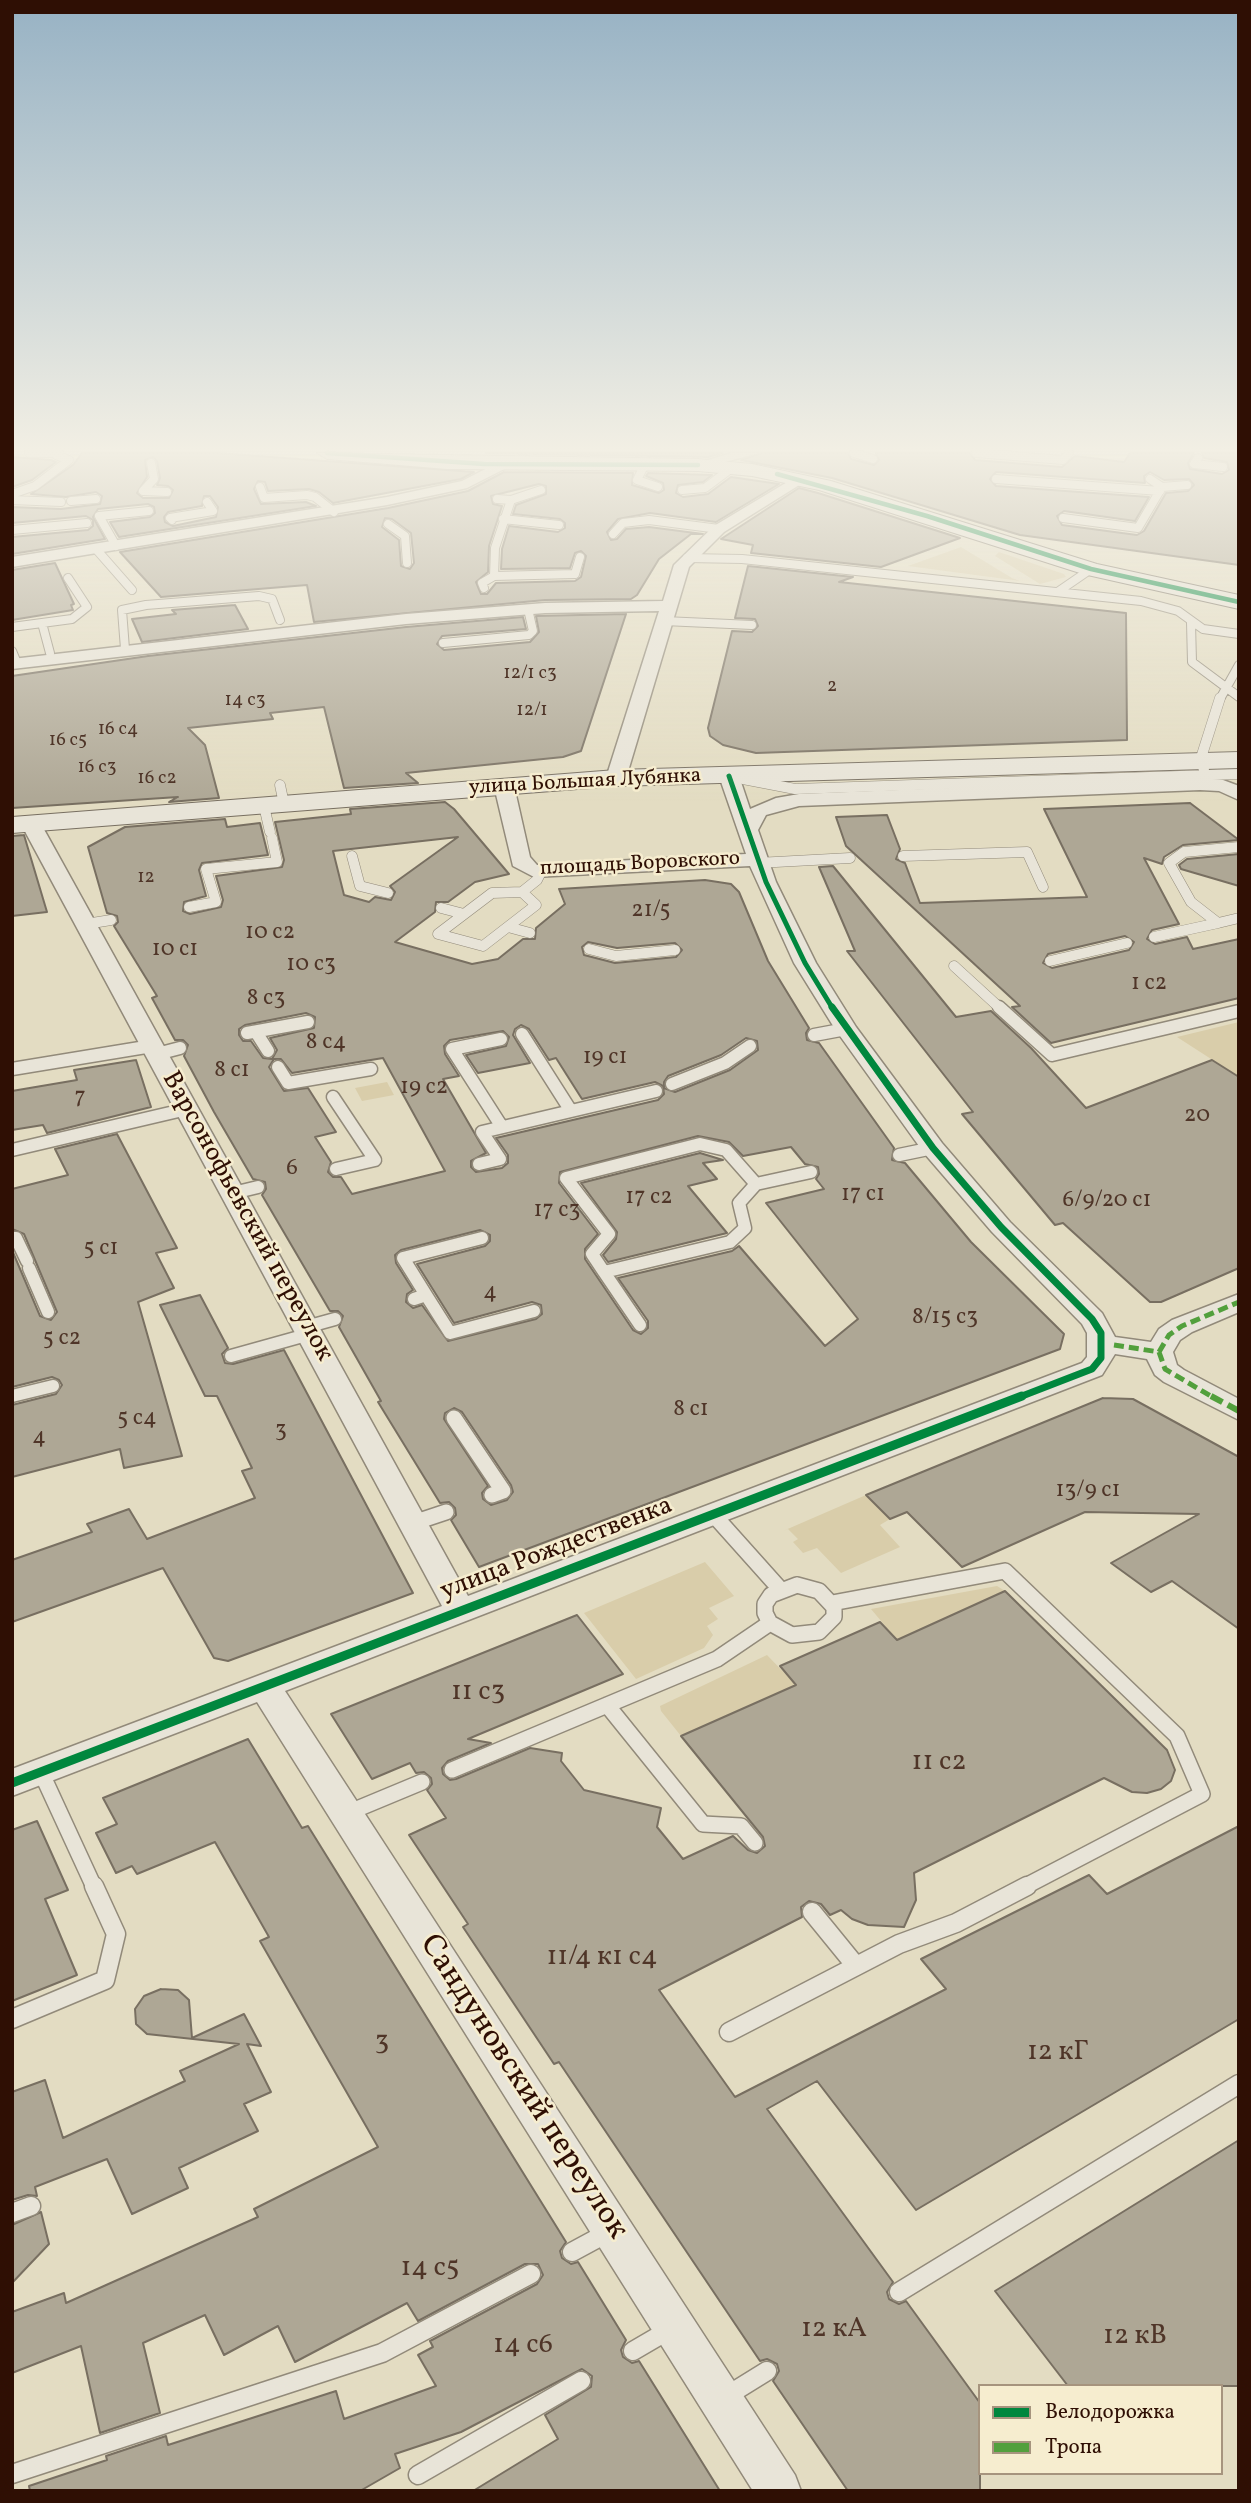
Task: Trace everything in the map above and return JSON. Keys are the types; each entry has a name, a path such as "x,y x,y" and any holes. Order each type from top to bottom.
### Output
{"main road":[{"path":"1095,570 1239,602"},
{"name":"улица Большая Лубянка","path":"22,825 276,798 616,778 1204,768 1238,772"}],"street":[{"path":"616,778 680,570"},
{"path":"14,659 492,608 666,613"},
{"path":"747,833 759,811 783,802 799,800 1212,784 1238,772"},
{"path":"729,776 757,861 805,964 846,1029 933,1148 1001,1227 1092,1319 1108,1344 1159,1352"},
{"name":"площадь Воровского","path":"504,786 520,857 528,869 541,872 757,861"},
{"name":"Варсонофьевский переулок","path":"22,825 86,924 187,1110 245,1190 308,1331 460,1609"},
{"path":"1239,1302 1182,1326 1169,1335 1159,1352 1165,1369 1174,1376 1239,1411"},
{"name":"улица Рождественка","path":"27,1778 460,1609 1092,1369 1108,1344"},
{"name":"Сандуновский переулок","path":"264,1686 676,2326 779,2491"}],"lane":[{"path":"114,570 132,590"},
{"path":"494,570 494,576"},
{"path":"484,588 482,583 494,576 575,574 576,570"},
{"path":"849,570 1059,591 1157,604 1178,611 1191,622 1213,632 1239,634"},
{"path":"1059,591 1090,570"},
{"path":"12,627 72,619 82,614 86,607 68,578"},
{"path":"125,649 122,610 146,605 259,596 272,599 280,620"},
{"path":"443,643 529,635 533,631 528,609"},
{"path":"666,613 752,625"},
{"path":"1191,622 1192,662 1239,697"},
{"path":"42,623 50,653"},
{"path":"1204,768 1225,685 1239,665"},
{"path":"189,907 216,902 206,869 277,862 271,835 276,798"},
{"path":"1218,923 1191,902 1169,863 1184,852 1239,847"},
{"path":"903,856 1027,852 1043,887"},
{"path":"352,856 360,886 388,893"},
{"path":"757,861 850,858"},
{"path":"522,892 536,905 483,946 438,934 492,893 522,892 537,880 541,872"},
{"path":"440,908 464,914"},
{"path":"1154,937 1239,918"},
{"path":"86,924 111,920"},
{"path":"508,926 530,933"},
{"path":"1050,961 1127,943"},
{"path":"589,948 616,956 675,950"},
{"path":"954,966 1052,1055 1239,1011"},
{"path":"268,1051 251,1033 308,1022"},
{"path":"814,1035 846,1029"},
{"path":"522,1034 571,1111"},
{"path":"501,1039 452,1049 502,1127"},
{"path":"673,1084 725,1063 750,1046"},
{"path":"12,1069 180,1048"},
{"path":"278,1066 288,1083 371,1069"},
{"path":"479,1164 500,1159 482,1132 656,1091"},
{"path":"333,1097 376,1160 336,1169"},
{"path":"12,1150 187,1110"},
{"path":"640,1325 592,1254 609,1234 566,1178 700,1144 726,1150 756,1184"},
{"path":"899,1155 933,1148"},
{"path":"604,1272 730,1241 745,1228 739,1203 756,1184 811,1172"},
{"path":"12,1238 16,1238 48,1311"},
{"path":"482,1238 403,1258 420,1297 450,1333 534,1311"},
{"path":"231,1356 335,1320"},
{"path":"12,1396 53,1386"},
{"path":"454,1418 503,1491 492,1495"},
{"path":"413,1523 446,1512"},
{"path":"712,1513 780,1589"},
{"path":"729,2032 899,1944 956,1923 1202,1794 1177,1736 1005,1572 832,1603"},
{"path":"807,1586 819,1591 832,1603 834,1617 819,1632 792,1634 770,1623 765,1604 780,1589 807,1586"},
{"path":"452,1770 717,1659 770,1623"},
{"path":"607,1705 703,1824 741,1826 755,1843"},
{"path":"12,2019 105,1980 116,1934 27,1778"},
{"path":"345,1815 422,1782"},
{"path":"812,1912 856,1966"},
{"path":"900,2291 1239,2084"},
{"path":"12,2213 31,2206"},
{"path":"572,2252 613,2230"},
{"path":"12,2474 382,2353 531,2274"},
{"path":"633,2351 676,2326"},
{"path":"722,2398 767,2371"},
{"path":"418,2475 581,2381"}],"shaded area":[{"path":"936,570 999,570 1020,581"},
{"path":"1017,570 1052,570 1066,577 1040,584"},
{"path":"1239,1022 1239,1077 1177,1037"},
{"path":"387,1082 394,1095 362,1101 355,1088"},
{"path":"866,1495 890,1519 880,1525 900,1547 841,1573 817,1548 803,1553 793,1542 798,1539 788,1529 783,1531"},
{"path":"705,1562 734,1596 709,1608 718,1619 707,1626 713,1635 704,1648 636,1679 584,1613"},
{"path":"997,1586 1005,1591 897,1640 871,1609"},
{"path":"767,1655 796,1685 681,1736 661,1711 660,1706"}],"building":[{"path":"12,570 58,570 74,604 71,605 73,610 12,620"},
{"path":"136,570 488,570 476,582 481,594 487,594 496,583 575,581 581,577 583,570 652,570 637,595 631,599 545,600 314,622 307,585 161,597"},
{"path":"747,570 784,570 853,577 839,582 1126,613 1127,740 756,753 723,745 710,736 708,728 732,631 752,632 758,626 755,619 735,618"},
{"path":"235,605 248,629 142,642 132,619 176,614 172,610"},
{"path":"626,614 581,751 563,757 406,773 418,783 344,788 324,707 270,713 273,719 188,728 205,745 219,798 169,802 178,797 12,808 12,676 148,656 406,627 523,617 526,629 442,636 437,644 444,650 530,642 539,632 536,616"},
{"path":"445,802 509,874 475,882 448,902 436,902 435,912 395,942 472,964 498,959 523,939 535,939 536,928 565,904 559,889 705,880 731,884 739,892 768,961 809,1028 806,1033 807,1040 819,1043 894,1148 892,1160 905,1163 971,1242 1064,1334 1060,1349 479,1567 451,1520 456,1515 455,1508 449,1502 440,1503 378,1402 381,1401 339,1327 343,1316 338,1311 330,1311 262,1195 266,1189 265,1182 253,1179 184,1056 188,1045 183,1040 175,1040 152,998 157,996 114,926 118,922 117,916 107,913 88,847 125,827 225,819 227,827 260,823 268,855 202,863 199,870 206,896 184,902 183,911 190,914 221,907 223,900 216,876 282,867 284,860 275,822 351,814 350,809","holes":["458,837 390,886 395,892 391,900 375,897 369,902 344,895 333,851","588,942 617,948 675,943 682,950 676,957 615,963 584,955 582,947","306,1013 315,1017 314,1028 270,1038 277,1050 272,1059 263,1058 251,1041 243,1041 239,1029 245,1025","521,1025 529,1029 549,1060 556,1058 582,1099 655,1082 663,1086 664,1094 658,1100 496,1138 508,1155 508,1163 502,1168 476,1172 471,1167 471,1161 486,1153 443,1079 459,1076 445,1054 444,1046 450,1040 503,1031 509,1037 506,1046 466,1055 478,1073 530,1063 513,1035 515,1029","746,1038 757,1041 758,1050 730,1070 675,1092 664,1088 668,1076 721,1055","383,1058 445,1171 352,1194 341,1177 333,1177 328,1172 331,1162 315,1137 336,1132 308,1088 284,1091 269,1067 274,1059 281,1059 292,1073","698,1136 729,1142 743,1156 791,1147 805,1164 818,1167 819,1174 816,1179 824,1189 766,1203 858,1319 825,1346 739,1246 732,1251 618,1278 648,1321 648,1328 641,1334 633,1330 585,1259 585,1249 598,1234 559,1183 560,1172","480,1230 490,1235 490,1241 485,1246 417,1264 454,1323 532,1302 541,1305 542,1314 536,1319 448,1341 422,1305 413,1308 406,1302 407,1294 413,1290 396,1263 395,1255 401,1250","454,1408 462,1412 513,1492 507,1500 491,1505 483,1499 482,1493 488,1486 444,1419 445,1413"]},
{"path":"1190,803 1239,840 1183,845 1164,857 1162,864 1144,858 1179,924 1152,930 1147,939 1155,944 1187,937 1193,949 1239,939 1239,998 1051,1043 1012,1007 1020,1006 846,846 836,817 887,815 900,849 896,859 905,863 920,903 1087,897 1044,809","holes":["1125,936 1134,942 1129,950 1052,968 1043,963 1048,954"]},
{"path":"24,835 47,912 12,916 12,836"},
{"path":"1239,854 1239,886 1181,869 1179,865 1187,859"},
{"path":"833,866 956,1017 991,1011 1031,1048 1086,1108 1212,1060 1239,1077 1239,1268 1161,1302 1150,1302 1063,1223 1055,1225 962,1114 973,1112 847,951 855,951 819,867"},
{"path":"136,1060 151,1107 47,1133 43,1125 12,1130 12,1091 77,1080 74,1070"},
{"path":"117,1134 177,1248 156,1253 174,1288 138,1302 182,1456 124,1468 120,1449 12,1477 12,1405 56,1394 62,1385 52,1377 12,1387 12,1250 40,1316 51,1320 57,1312 24,1234 12,1229 12,1189 68,1175 55,1149"},
{"path":"700,1153 723,1160 703,1163 717,1179 688,1186 727,1233 608,1262 603,1255 616,1239 617,1232 581,1183"},
{"path":"200,1295 228,1348 222,1354 225,1363 233,1364 284,1350 413,1593 228,1661 214,1658 163,1568 12,1622 12,1560 92,1532 87,1524 129,1509 147,1539 255,1498 242,1471 252,1468 217,1396 205,1396 160,1305"},
{"path":"1103,1398 1133,1399 1239,1457 1239,1629 1172,1581 1151,1592 1111,1563 1199,1514 1085,1512 962,1567 907,1512 890,1519 866,1495"},
{"path":"1005,1591 1167,1750 1175,1770 1171,1781 1161,1789 1147,1793 1132,1792 1104,1778 914,1873 916,1900 904,1927 868,1925 852,1919 841,1910 830,1915 821,1904 809,1901 801,1907 802,1917 659,1990 735,2097 946,1989 921,1959 1089,1875 1107,1894 1239,1826 1239,2019 916,2210 817,2081 767,2109 893,2282 887,2292 889,2299 899,2304 906,2301 978,2400 980,2491 848,2491 773,2381 779,2371 777,2364 767,2359 760,2361 559,2062 554,2064 463,1927 468,1924 409,1835 446,1818 427,1790 432,1784 431,1778 424,1772 416,1773 410,1763 372,1779 331,1714 577,1615 623,1674 468,1739 491,1743 448,1761 442,1768 443,1774 450,1780 456,1779 530,1748 562,1753 561,1761 584,1790 661,1808 657,1827 683,1859 733,1836 748,1850 757,1853 765,1846 763,1837 681,1736 796,1685 780,1666 880,1622 897,1640"},
{"path":"248,1739 302,1828 308,1826 566,2242 560,2251 562,2258 571,2264 578,2262 626,2340 621,2350 623,2357 632,2363 639,2361 720,2491 473,2491 558,2439 545,2415 591,2387 592,2376 582,2369 461,2432 395,2454 400,2468 360,2491 30,2491 29,2486 107,2460 106,2456 166,2436 168,2445 336,2391 344,2419 436,2386 418,2355 433,2347 430,2341 537,2284 543,2275 538,2264 525,2264 418,2321 407,2303 295,2362 278,2326 224,2355 205,2315 143,2343 160,2413 100,2433 81,2346 12,2373 12,2312 64,2293 66,2303 258,2217 254,2209 378,2147 260,1941 269,1937 215,1842 137,1874 132,1866 116,1873 96,1833 117,1824 103,1798"},
{"path":"37,1821 68,1890 45,1899 77,1975 12,2001 12,1830"},
{"path":"161,1989 178,1990 189,2000 192,2038 244,2014 261,2046 247,2044 271,2092 244,2104 258,2131 179,2168 188,2188 132,2214 107,2159 35,2187 37,2196 28,2195 12,2200 12,2092 45,2080 63,2138 185,2081 180,2071 239,2044 147,2034 136,2024 135,2009 144,1996"},
{"path":"1239,2140 1239,2386 1066,2384 995,2291"},
{"path":"41,2212 49,2244 12,2283 12,2225"}],"marked path":[{"path":"1159,1352 1169,1335 1182,1326 1239,1302"},
{"path":"1114,1345 1159,1352"},
{"path":"1159,1352 1165,1369 1174,1376 1239,1411"}],"cycle path":[{"path":"1095,570 1239,602"},
{"path":"12,1783 1092,1369 1101,1358 1101,1333 1092,1319 1001,1227 933,1148 846,1029 805,963 766,882 729,776"}]}
